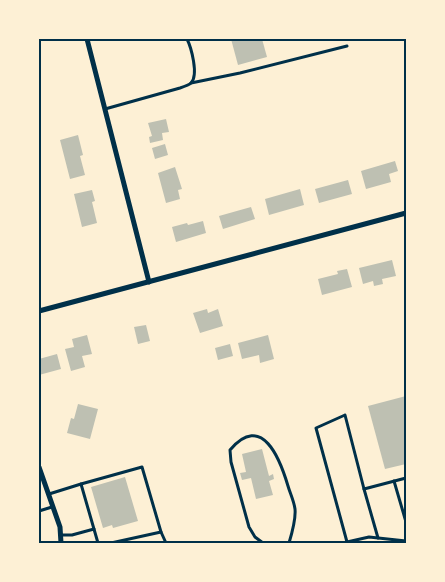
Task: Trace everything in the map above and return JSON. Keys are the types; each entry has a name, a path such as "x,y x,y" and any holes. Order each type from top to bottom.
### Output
{"street":[{"path":"87,39 149,282"},
{"path":"39,311 406,213"},
{"path":"39,467 53,506 61,535 61,543"}],"lane":[{"path":"187,39 194,63 195,77 191,83"},
{"path":"105,109 180,88 191,83 240,73 346,46"},
{"path":"347,543 316,428 345,414 378,538"},
{"path":"263,543 255,537 249,527 231,462 230,450 237,442 247,436 261,436 271,445 283,468 295,510 289,543"},
{"path":"48,494 142,467 166,543"},
{"path":"364,489 406,478"},
{"path":"394,481 406,522"},
{"path":"81,484 98,543"},
{"path":"39,511 53,506"},
{"path":"61,535 72,535 94,529"},
{"path":"111,543 161,532"},
{"path":"342,543 369,537 406,541"}],"building":[{"path":"231,39 262,39 267,57 238,65"},
{"path":"166,119 169,132 162,133 163,140 150,143 149,137 152,136 148,123"},
{"path":"78,135 83,155 80,156 85,175 70,179 60,140"},
{"path":"165,144 168,155 155,159 152,148"},
{"path":"395,161 398,171 389,174 391,182 366,189 361,171"},
{"path":"175,167 182,189 178,190 180,199 166,203 158,173"},
{"path":"348,180 352,194 319,203 315,189"},
{"path":"300,189 304,205 269,215 265,199"},
{"path":"92,190 95,201 92,202 97,223 82,227 74,194"},
{"path":"251,207 255,219 223,229 219,216"},
{"path":"203,221 206,233 176,242 172,227"},
{"path":"392,260 396,276 382,279 383,284 374,286 373,281 363,284 359,268"},
{"path":"347,269 352,287 322,295 318,279 338,274 337,271"},
{"path":"207,309 208,313 218,309 223,326 200,333 193,313"},
{"path":"146,325 150,341 138,344 134,327"},
{"path":"87,335 92,354 82,356 85,367 71,371 65,349 74,347 72,339"},
{"path":"268,335 274,359 260,363 259,355 242,359 238,343"},
{"path":"230,344 233,356 218,360 215,348"},
{"path":"57,354 61,369 39,375 39,359"},
{"path":"406,396 406,464 385,469 368,406"},
{"path":"78,404 98,409 90,439 67,433 71,418 74,419"},
{"path":"262,449 269,476 273,474 274,479 269,481 273,495 256,499 251,478 242,480 240,473 246,472 242,454"},
{"path":"125,477 138,521 113,528 112,525 103,528 91,487"}]}
